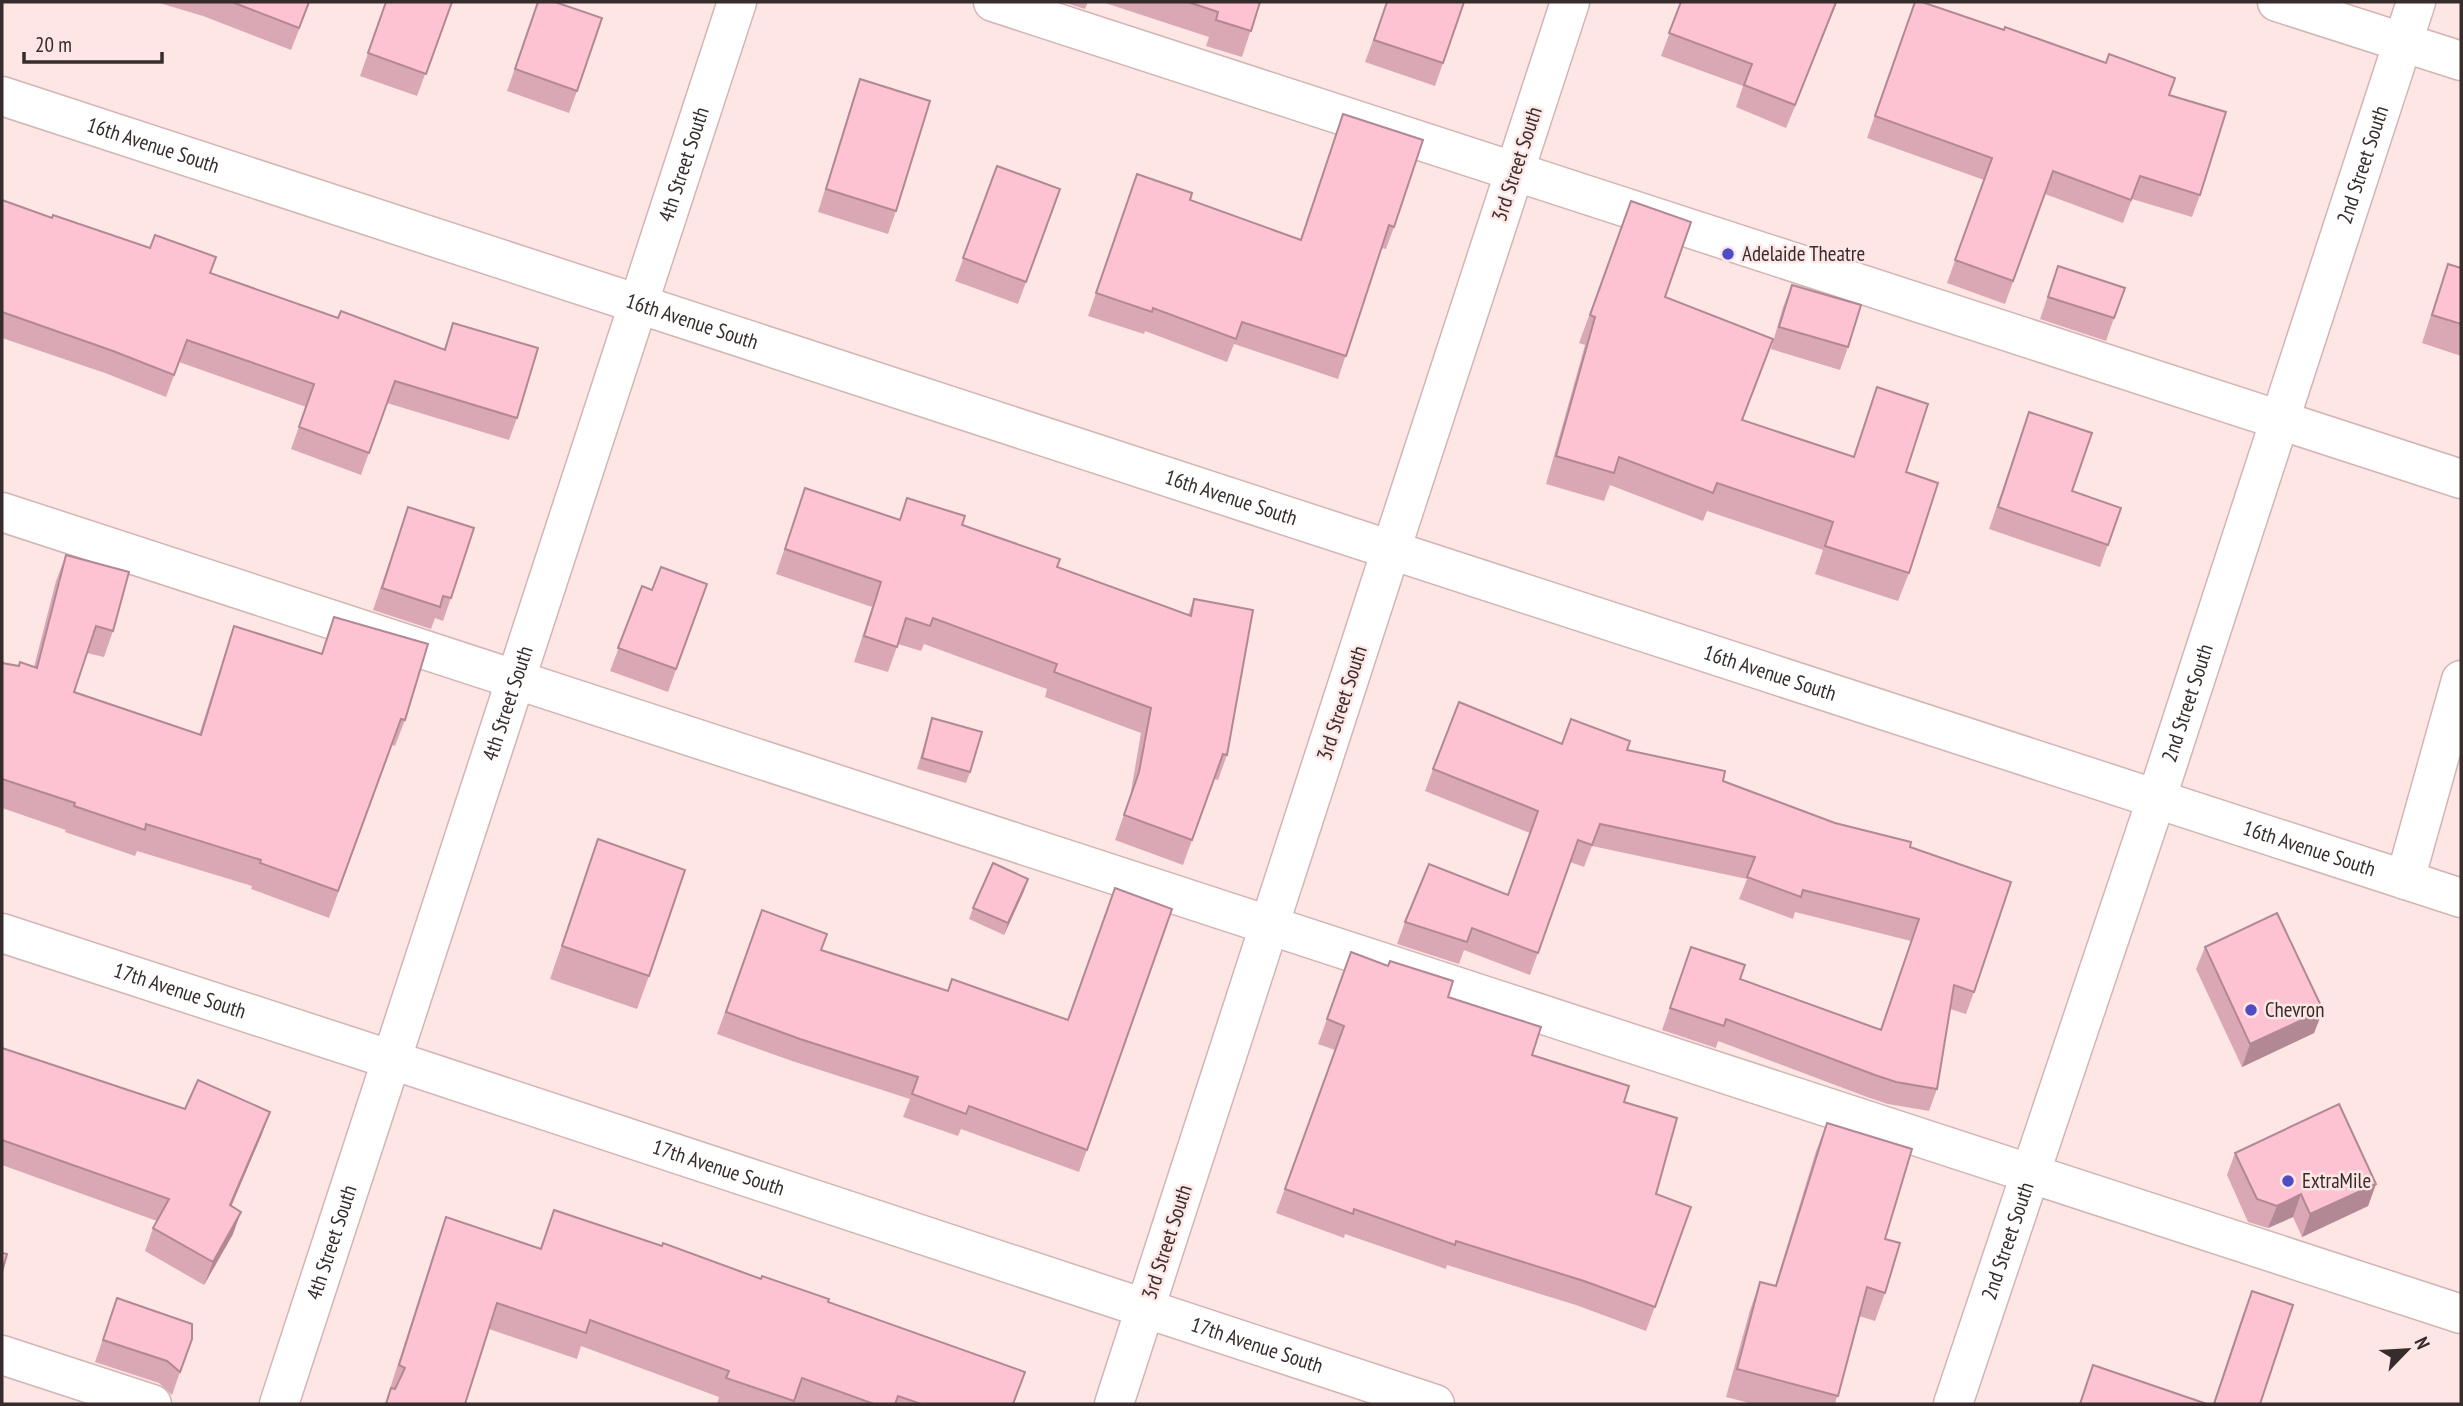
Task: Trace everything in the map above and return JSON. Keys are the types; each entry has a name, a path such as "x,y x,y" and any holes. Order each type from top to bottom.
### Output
{"street":[{"name":"4th Street South","path":"279,1404 737,2"},
{"path":"993,2 2461,479"},
{"name":"3rd Street South","path":"1114,1404 1570,2"},
{"path":"2277,2 2461,61"},
{"name":"2nd Street South","path":"1953,1404 2156,800 2416,2"},
{"name":"16th Avenue South","path":"2,96 2461,898"},
{"path":"2,512 2461,1314"},
{"path":"2405,880 2461,680"},
{"name":"17th Avenue South","path":"2,933 1435,1404"},
{"path":"2,1354 152,1404"}],"building":[{"path":"232,2 309,2 299,28"},
{"path":"386,2 452,2 426,74 368,53"},
{"path":"538,2 555,2 602,18 577,91 515,69"},
{"path":"1188,2 1260,2 1251,31 1216,20 1218,12"},
{"path":"1387,2 1464,2 1443,63 1374,40"},
{"path":"1681,2 1836,2 1795,105 1744,85 1752,64 1669,33"},
{"path":"1915,2 1922,2 2004,30 2005,27 2106,63 2109,54 2175,78 2169,95 2226,112 2200,195 2140,176 2131,200 2053,171 2013,281 1955,260 1992,158 1875,116"},
{"path":"860,79 930,101 896,211 826,189"},
{"path":"1343,114 1423,140 1394,227 1389,225 1346,356 1242,322 1236,339 1153,308 1152,312 1096,293 1137,174 1192,193 1190,200 1301,240"},
{"path":"997,166 1060,189 1026,282 963,258"},
{"path":"2,200 150,248 155,235 216,257 210,273 338,318 341,311 445,350 453,323 538,348 517,418 395,381 369,453 299,427 314,384 187,340 174,375 2,312"},
{"path":"1631,201 1691,222 1665,297 1773,339 1742,420 1854,457 1877,387 1928,404 1906,472 1938,483 1909,573 1825,546 1833,522 1717,483 1713,493 1619,457 1614,473 1556,456 1595,317 1590,315"},
{"path":"2448,264 2461,268 2461,324 2432,315"},
{"path":"2058,266 2125,288 2114,318 2048,297"},
{"path":"1792,285 1861,305 1848,347 1779,327"},
{"path":"2029,412 2092,433 2072,491 2121,508 2108,545 1998,507"},
{"path":"805,488 900,520 907,498 965,516 962,525 1060,559 1057,567 1191,616 1194,599 1253,610 1227,755 1223,754 1192,840 1124,815 1139,772 1151,708 1054,672 1057,664 933,618 930,626 906,618 897,647 864,636 881,582 785,549"},
{"path":"408,507 474,528 451,598 443,596 440,607 382,588"},
{"path":"66,555 129,572 113,631 96,626 74,692 201,735 234,626 322,654 334,617 428,644 405,720 401,719 338,891 260,863 261,860 146,824 145,830 2,779 2,663 19,666 20,662 37,668"},
{"path":"661,567 707,584 676,669 618,648 642,586 652,590"},
{"path":"1459,702 1562,744 1571,719 1630,741 1627,750 1725,771 1723,781 1835,823 1911,842 1910,847 2011,882 1974,992 1954,985 1937,1089 1896,1082 1726,1019 1724,1026 1670,1008 1691,947 1745,965 1740,979 1881,1030 1919,919 1803,890 1801,897 1747,877 1755,857 1600,824 1592,845 1578,840 1538,953 1472,928 1467,942 1405,922 1429,864 1508,895 1538,811 1433,769"},
{"path":"932,718 982,732 970,772 922,758"},
{"path":"598,839 685,870 649,976 562,946"},
{"path":"993,863 1028,879 1008,923 973,908"},
{"path":"1115,888 1172,909 1087,1150 969,1106 966,1114 912,1094 918,1077 726,1012 762,910 827,934 821,950 948,991 952,979 1068,1020"},
{"path":"2277,913 2323,1010 2250,1044 2205,947"},
{"path":"1351,952 1388,966 1390,961 1453,981 1448,997 1541,1027 1532,1055 1629,1086 1624,1102 1677,1118 1656,1194 1691,1207 1655,1307 1584,1281 1456,1241 1455,1245 1354,1209 1353,1214 1285,1189 1344,1026 1327,1019"},
{"path":"2,1048 185,1109 198,1080 270,1112 230,1205 241,1212 213,1262 153,1228 169,1199 2,1140"},
{"path":"2339,1104 2376,1184 2310,1214 2301,1194 2277,1206 2257,1199 2235,1153"},
{"path":"1827,1123 1912,1149 1885,1239 1900,1243 1885,1293 1867,1287 1838,1396 1737,1369 1760,1282 1776,1286"},
{"path":"554,1210 662,1246 663,1243 761,1279 762,1276 829,1299 828,1302 1025,1372 1013,1404 921,1404 898,1396 895,1404 874,1404 802,1378 794,1401 726,1378 729,1371 590,1320 586,1333 497,1303 465,1404 386,1404 391,1388 395,1389 405,1368 399,1365 446,1217 541,1249"},
{"path":"2,1253 7,1254 2,1272"},
{"path":"2252,1291 2293,1305 2260,1404 2214,1404"},
{"path":"117,1298 192,1324 192,1339 180,1372 167,1361 103,1340"},
{"path":"2093,1365 2207,1404 2080,1404"}],"place":[{"name":"Adelaide Theatre","path":"1728,254"},
{"name":"Chevron","path":"2251,1010"},
{"name":"ExtraMile","path":"2288,1181"}]}
